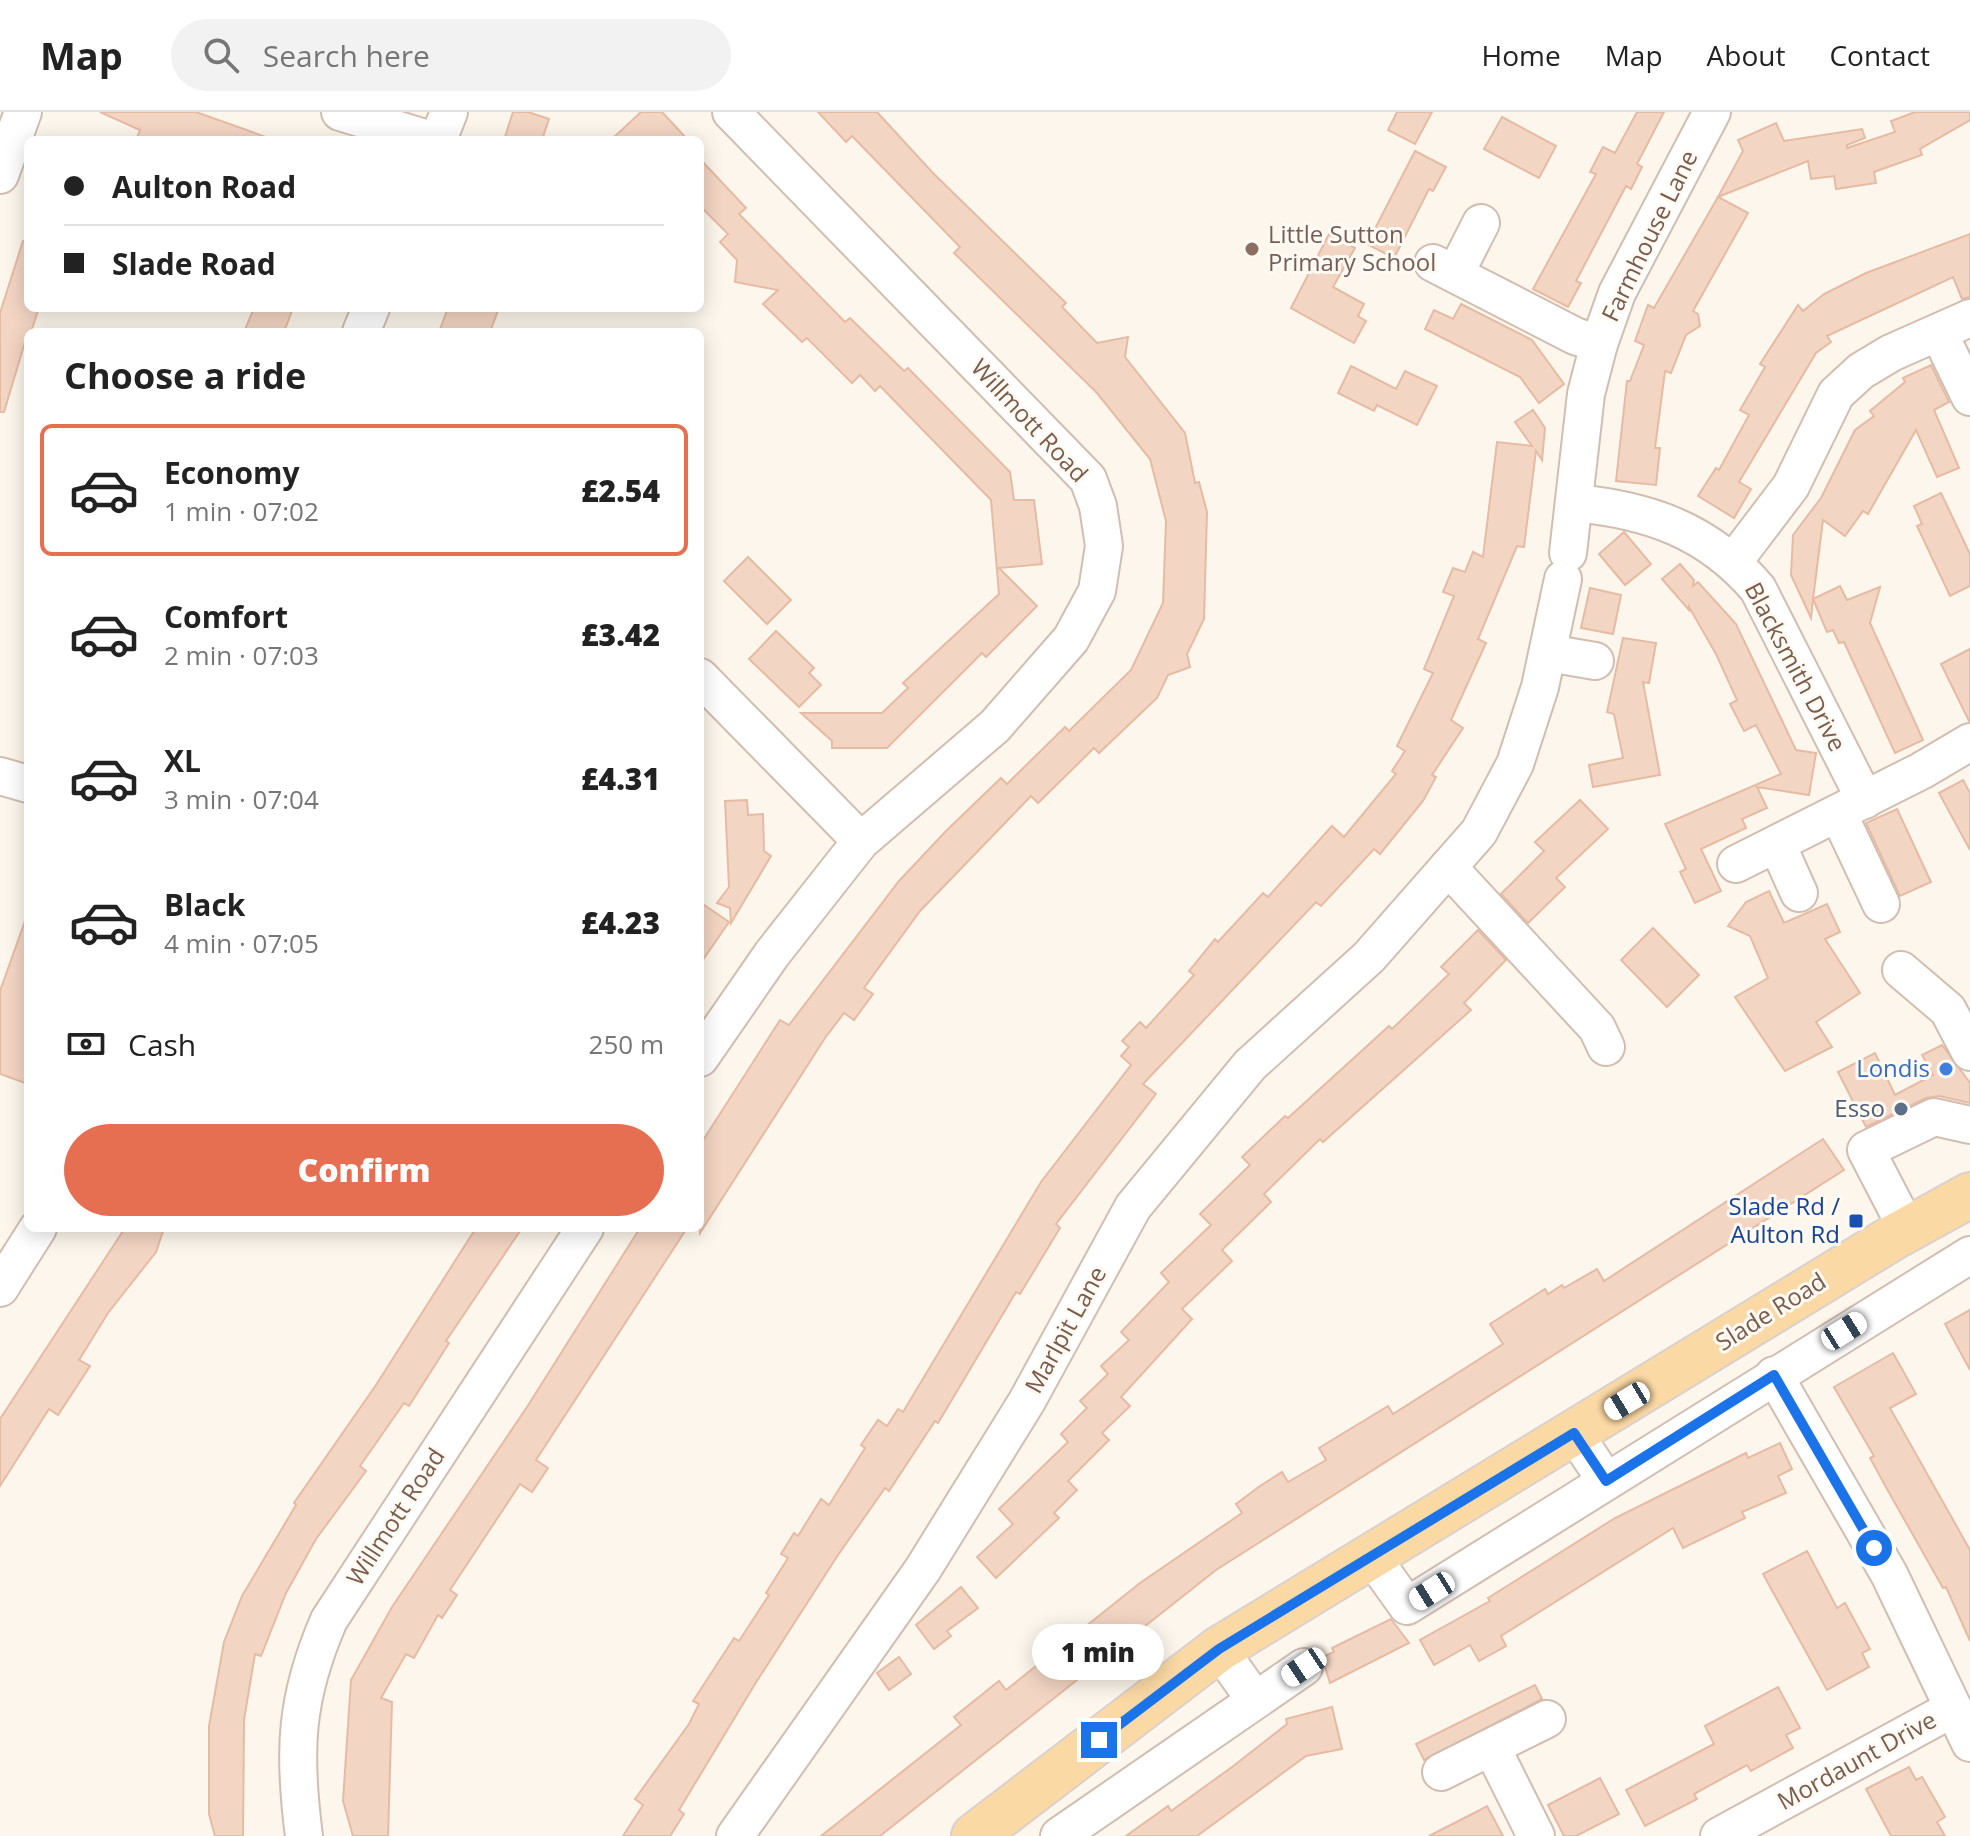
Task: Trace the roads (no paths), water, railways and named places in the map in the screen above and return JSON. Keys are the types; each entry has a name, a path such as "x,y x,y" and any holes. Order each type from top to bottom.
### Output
{"main road":[{"name":"Slade Road","path":"974,1836 1219,1649 1905,1231 1970,1195"}],"street":[{"path":"0,175 23,112"},
{"path":"340,112 418,136"},
{"path":"440,136 449,112"},
{"name":"Willmott Road","path":"704,1052 772,954 861,841 995,726 1071,639 1097,591 1104,546 1098,506 1088,479 731,112"},
{"name":"Farmhouse Lane","path":"1566,566 1586,394 1599,344 1617,293 1712,112"},
{"path":"1481,223 1444,268 1575,336 1599,344"},
{"path":"1734,561 1791,486 1836,394 1861,371 1891,353 1954,326 1970,397"},
{"name":"Blacksmith Drive","path":"1575,503 1616,507 1669,523 1699,537 1734,561 1758,589 1840,812 1881,904"},
{"name":"Marlpit Lane","path":"735,1836 923,1569 1027,1401 1133,1207 1250,1065 1369,957 1479,832 1515,764 1548,653 1566,566"},
{"path":"1548,653 1595,661"},
{"path":"704,681 861,841"},
{"path":"1736,864 1970,742"},
{"path":"0,776 24,783"},
{"path":"1777,844 1799,893"},
{"path":"1448,867 1597,1028 1606,1047"},
{"path":"1901,970 1948,1010 1970,1052"},
{"path":"1927,1278 1866,1150 1934,1117 1970,1125"},
{"path":"0,1288 35,1232"},
{"name":"Willmott Road","path":"304,1836 296,1775 300,1711 309,1664 329,1620 582,1232"},
{"path":"1372,1557 1407,1606 1927,1278 1970,1255"},
{"path":"1774,1375 1889,1574 1970,1743"},
{"path":"1574,1433 1606,1481"},
{"path":"1219,1649 1255,1700"},
{"path":"1059,1836 1304,1667"},
{"name":"Mordaunt Drive","path":"1719,1836 1952,1709"},
{"path":"1441,1772 1547,1719"},
{"path":"1492,1748 1536,1836"}],"place":[{"name":"Little Sutton Primary School","path":"1252,249"},
{"name":"Londis","path":"1946,1069"},
{"name":"Esso","path":"1901,1109"},
{"name":"Slade Rd / Aulton Rd","path":"1856,1221"}]}
